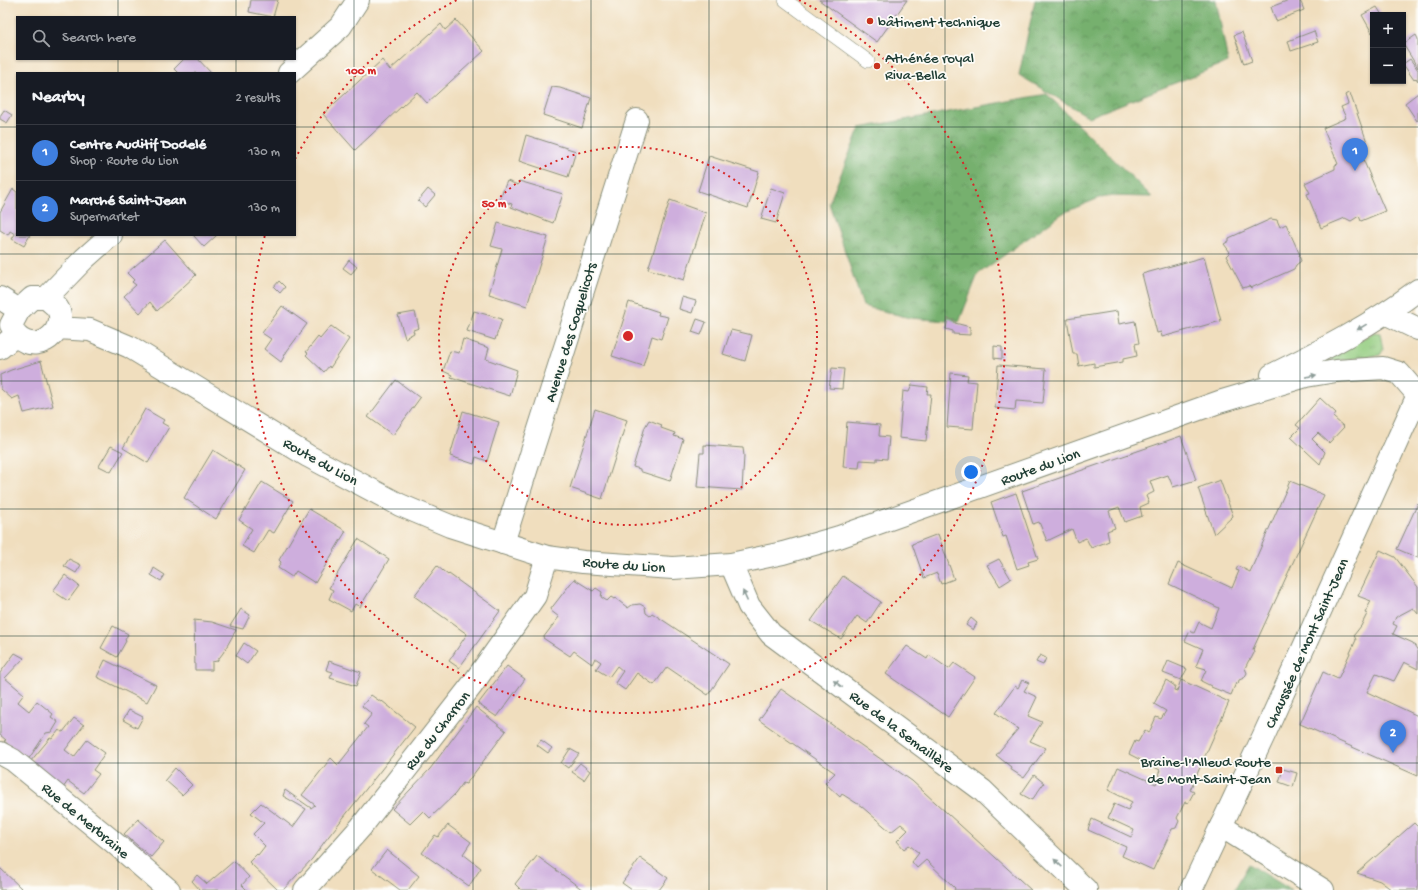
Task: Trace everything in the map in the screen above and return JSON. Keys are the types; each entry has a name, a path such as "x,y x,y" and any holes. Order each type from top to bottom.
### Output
{"street":[{"path":"290,72 341,26 358,0"},
{"name":"Avenue des Coquelicots","path":"503,543 637,120"},
{"path":"46,298 84,259 110,236"},
{"name":"Route du Lion","path":"1220,402 1326,349 1385,313 1418,290"},
{"path":"0,298 19,310"},
{"path":"32,298 46,298 58,306 61,318 53,337 44,342 33,344 25,341 8,341 12,325 19,310 32,298"},
{"path":"1385,313 1418,329"},
{"name":"Route du Lion","path":"57,328 90,330 130,347 308,456 400,505 450,526 547,556 583,562 673,568 731,564 783,553 839,537 1220,402 1306,376 1336,371 1383,368 1398,373 1418,395"},
{"name":"Chaussée de Mont Saint-Jean","path":"1190,890 1264,735 1418,395"},
{"name":"Rue du Charron","path":"305,890 361,827 472,685 535,596 547,556"},
{"name":"Rue de la Semaillère","path":"731,564 749,606 771,634 982,790 1086,890"},
{"name":"Rue de Merbraine","path":"0,753 19,765 170,890"},
{"path":"1221,826 1323,890"}],"lane":[{"path":"785,0 868,61"}],"green space":[{"path":"1035,0 1216,0 1228,62 1089,117 1019,75"},
{"path":"1047,94 1152,197 1104,196 1063,213 978,274 959,322 910,318 863,306 829,203 860,128"},
{"path":"1374,332 1380,333 1383,350 1380,355 1333,361 1329,358"},
{"path":"1249,864 1291,890 1234,890"}],"building":[{"path":"251,0 278,0 273,16 249,12"},
{"name":"bâtiment technique","path":"819,0 907,0 877,42"},
{"path":"1289,0 1300,0 1304,10 1276,21 1271,7"},
{"path":"1377,7 1380,12 1370,12 1370,29 1362,15"},
{"path":"456,20 484,51 427,103 417,92 355,150 323,114 382,60 390,70 441,24 445,30"},
{"path":"1314,31 1318,42 1291,51 1288,41"},
{"path":"1242,32 1252,61 1244,64 1234,35"},
{"path":"1416,35 1418,39 1418,68 1406,49 1406,42"},
{"path":"1410,59 1418,70 1418,81 1416,78 1414,80 1406,68 1406,62"},
{"path":"183,60 199,60 210,72 177,72 174,69"},
{"path":"552,87 560,88 591,98 582,128 543,115"},
{"path":"1350,93 1367,142 1357,145 1385,211 1361,221 1359,216 1351,221 1345,218 1321,228 1307,194 1310,193 1305,183 1335,169 1335,165 1338,164 1323,128 1346,118 1341,107 1348,104 1345,95"},
{"path":"1418,93 1418,120 1417,121 1405,103"},
{"path":"4,110 12,115 7,123 0,119 0,116"},
{"path":"526,135 576,151 568,177 519,161"},
{"path":"709,156 759,172 748,208 698,191"},
{"path":"507,181 518,185 519,181 563,194 553,223 511,207 512,204 499,200"},
{"path":"771,188 785,193 776,223 761,219"},
{"path":"13,189 16,191 16,236 29,236 24,246 12,239 15,234 10,231 8,235 0,230 0,212"},
{"path":"428,189 435,195 425,207 418,201"},
{"path":"670,200 706,213 684,280 648,269"},
{"path":"1271,219 1277,220 1280,227 1286,224 1300,255 1301,261 1294,269 1251,288 1249,286 1243,288 1226,256 1230,252 1224,244 1229,241 1229,238"},
{"path":"498,223 548,237 527,306 489,294 502,249 491,246"},
{"path":"194,236 216,236 204,247"},
{"path":"165,240 196,275 157,311 150,302 140,313 124,296 136,285 132,282 134,280 127,273"},
{"path":"1204,257 1221,321 1162,337 1161,332 1157,333 1142,274"},
{"path":"349,260 357,267 351,274 343,268"},
{"path":"279,281 285,287 280,293 274,287"},
{"path":"682,297 696,301 692,313 679,309"},
{"path":"629,302 659,312 658,315 668,317 661,339 652,336 643,366 612,356"},
{"path":"282,306 307,324 287,351 281,362 264,349 271,339 262,333"},
{"path":"474,311 502,319 495,340 467,331"},
{"path":"1117,311 1119,324 1135,321 1139,343 1135,344 1137,356 1123,359 1123,362 1094,367 1094,363 1079,366 1077,354 1073,354 1067,319"},
{"path":"415,312 419,328 413,330 414,333 405,338 398,315"},
{"path":"948,318 955,321 955,323 970,327 970,335 953,334 953,331 946,329"},
{"path":"697,319 706,322 701,335 692,332"},
{"path":"331,326 349,339 330,368 329,366 324,372 306,355 308,353 306,352 318,337 320,339"},
{"path":"731,330 752,335 745,361 723,354"},
{"path":"463,339 489,348 486,359 517,370 510,396 451,377 452,375 443,371 450,351 459,353"},
{"path":"994,346 1002,347 1002,359 994,358"},
{"path":"41,361 53,406 24,413 19,396 12,399 1,389 0,375"},
{"path":"998,365 1046,369 1043,403 1016,401 1015,410 995,408"},
{"path":"832,368 844,369 842,389 829,388"},
{"path":"951,373 968,375 967,381 977,382 973,429 947,427"},
{"path":"396,380 420,398 393,435 368,417"},
{"path":"912,385 928,387 927,394 931,394 926,441 899,438 903,391 909,392"},
{"path":"1320,398 1336,413 1333,417 1344,427 1329,443 1318,433 1312,439 1325,452 1320,464 1291,437 1300,428 1296,425"},
{"path":"145,409 164,420 162,423 169,427 148,463 123,448"},
{"path":"595,409 627,420 602,499 570,488"},
{"path":"463,411 499,422 487,461 476,457 474,464 450,456"},
{"path":"649,420 662,425 661,428 675,433 674,436 683,439 670,481 642,472 640,469 633,467 645,427"},
{"path":"847,422 880,425 879,436 889,437 887,459 877,458 877,461 860,460 859,468 843,467"},
{"path":"1181,436 1196,480 1173,487 1168,475 1150,481 1154,492 1146,496 1149,503 1140,507 1142,516 1125,522 1119,507 1109,511 1115,528 1107,531 1109,541 1091,548 1086,538 1077,542 1072,529 1047,541 1039,522 1033,524 1022,491"},
{"path":"704,445 743,448 742,490 697,487 700,453 704,453"},
{"path":"111,446 123,452 111,472 99,466"},
{"path":"213,450 245,470 216,519 184,498"},
{"path":"1220,480 1233,516 1214,534 1198,488"},
{"path":"1290,481 1324,495 1254,647 1254,653 1245,668 1247,673 1244,678 1239,680 1238,684 1236,683 1231,695 1211,687 1201,681 1206,669 1196,666 1203,649 1185,641 1190,631 1194,633 1199,622 1211,628 1219,608 1169,584 1178,563 1232,588 1239,571 1236,570 1238,566 1250,572"},
{"path":"262,482 293,501 274,533 268,530 254,553 242,546 252,529 239,520"},
{"path":"1016,493 1038,559 1028,562 1029,565 1017,569 1006,536 1003,537 991,502"},
{"path":"1418,503 1418,558 1397,549"},
{"path":"309,509 346,531 315,583 296,571 292,577 278,568 281,562 279,560"},
{"path":"938,534 954,579 941,584 937,573 924,578 912,544"},
{"path":"358,539 389,559 360,607 355,604 351,611 329,599 333,590 329,588"},
{"path":"1380,550 1395,557 1418,587 1418,614 1413,608 1396,617 1393,624 1397,626 1393,634 1413,643 1418,651 1418,669 1404,662 1394,681 1376,674 1367,692 1418,716 1418,776 1300,724 1323,672 1338,679 1356,640 1354,635 1361,626 1367,614 1365,613 1371,601 1358,596"},
{"path":"69,559 81,565 76,573 64,566"},
{"path":"999,559 1011,579 1000,586 987,565"},
{"path":"437,566 500,611 459,668 449,661 467,634 414,596"},
{"path":"154,568 165,575 161,581 151,575"},
{"path":"65,575 79,586 68,601 53,591"},
{"path":"843,576 881,602 867,623 857,616 841,639 811,621"},
{"path":"574,579 593,591 596,588 602,592 601,597 607,601 611,597 614,599 615,598 628,608 632,605 640,604 645,607 646,613 650,616 652,613 729,664 708,695 667,667 654,685 637,673 625,690 615,683 623,671 617,666 609,677 596,669 601,662 595,658 592,664 574,651 570,656 543,638 559,617 550,610"},
{"path":"241,609 250,615 243,629 230,626"},
{"path":"971,618 977,623 973,630 966,625"},
{"path":"194,620 212,622 236,630 217,661 212,662 212,670 195,670"},
{"path":"113,626 128,634 125,640 126,641 117,657 101,648"},
{"path":"244,643 256,651 247,664 236,656"},
{"path":"907,646 927,659 929,655 949,669 954,663 975,677 948,717 886,674"},
{"path":"15,653 24,658 5,678 24,694 18,702 29,711 37,701 53,714 51,717 58,722 52,732 46,733 28,760 4,741 6,740 0,735 0,673"},
{"path":"1040,655 1046,658 1043,665 1036,662"},
{"path":"105,660 156,685 147,702 97,677"},
{"path":"329,661 361,672 356,686 330,678 333,672 326,670"},
{"path":"1168,661 1187,669 1181,680 1163,673"},
{"path":"507,666 525,679 497,717 478,704"},
{"path":"1022,680 1029,683 1024,691 1037,697 1028,716 1042,722 1030,741 1046,748 1024,778 1010,769 1011,767 996,755 1018,729 996,713 1015,686 1018,688"},
{"path":"1166,680 1175,686 1174,690 1177,691 1181,680 1229,702 1190,790 1194,792 1188,803 1185,802 1177,818 1179,821 1176,828 1172,829 1153,870 1122,856 1126,847 1088,830 1092,819 1131,837 1134,830 1108,818 1114,804 1128,810 1132,802 1108,790 1118,767 1156,784 1160,776 1158,775 1160,770 1129,754 1135,741 1138,742 1145,730 1149,733 1156,717 1161,719 1166,711 1154,704"},
{"path":"781,689 912,781 1031,890 954,890 955,888 926,860 917,868 912,862 919,853 909,845 904,849 897,841 908,830 901,824 891,832 861,806 842,794 840,797 825,783 835,773 759,720"},
{"path":"371,695 381,702 382,701 415,727 312,859 283,890 278,890 249,862 257,854 258,855 265,846 253,834 264,823 251,813 261,803 293,827 306,809 283,796 285,790 311,808 315,805 302,795 331,758 338,765 368,727 364,724 372,714 362,706"},
{"path":"476,707 506,731 466,784 463,783 455,794 430,818 423,811 410,824 392,809 430,769"},
{"path":"129,710 143,717 137,728 123,720"},
{"path":"74,718 84,725 65,750 74,757 87,740 105,753 93,770 99,774 84,793 68,781 63,788 30,762 50,738 52,739 59,730 63,732"},
{"path":"541,740 552,748 548,753 537,745"},
{"path":"570,749 579,754 568,768 561,763"},
{"path":"580,763 590,771 584,780 572,772"},
{"path":"175,768 192,785 182,795 165,780"},
{"path":"1283,769 1297,773 1293,787 1279,782"},
{"path":"1034,775 1044,783 1032,800 1021,794"},
{"path":"138,819 164,842 151,857 124,834"},
{"path":"1414,823 1418,827 1418,890 1392,890 1380,881 1357,873"},
{"path":"448,825 471,842 463,854 481,868 469,886 422,853 435,835 438,837"},
{"path":"387,850 419,876 408,890 400,890 372,869"},
{"path":"537,856 583,890 521,890 515,884"},
{"path":"640,858 668,878 659,890 632,890 622,883"},
{"path":"234,861 249,877 242,885 247,890 200,890 192,881 197,875 207,884"},
{"path":"0,868 21,888 19,890 0,890"}],"place":[{"name":"bâtiment technique","path":"870,21"},
{"name":"Athénée royal Riva-Bella","path":"877,66"},
{"name":"Centre Auditif Dodelé","path":"1355,171"},
{"name":"Marché Saint-Jean","path":"1393,753"},
{"name":"Braine-l'Alleud Route de Mont-Saint-Jean","path":"1279,770"}]}
